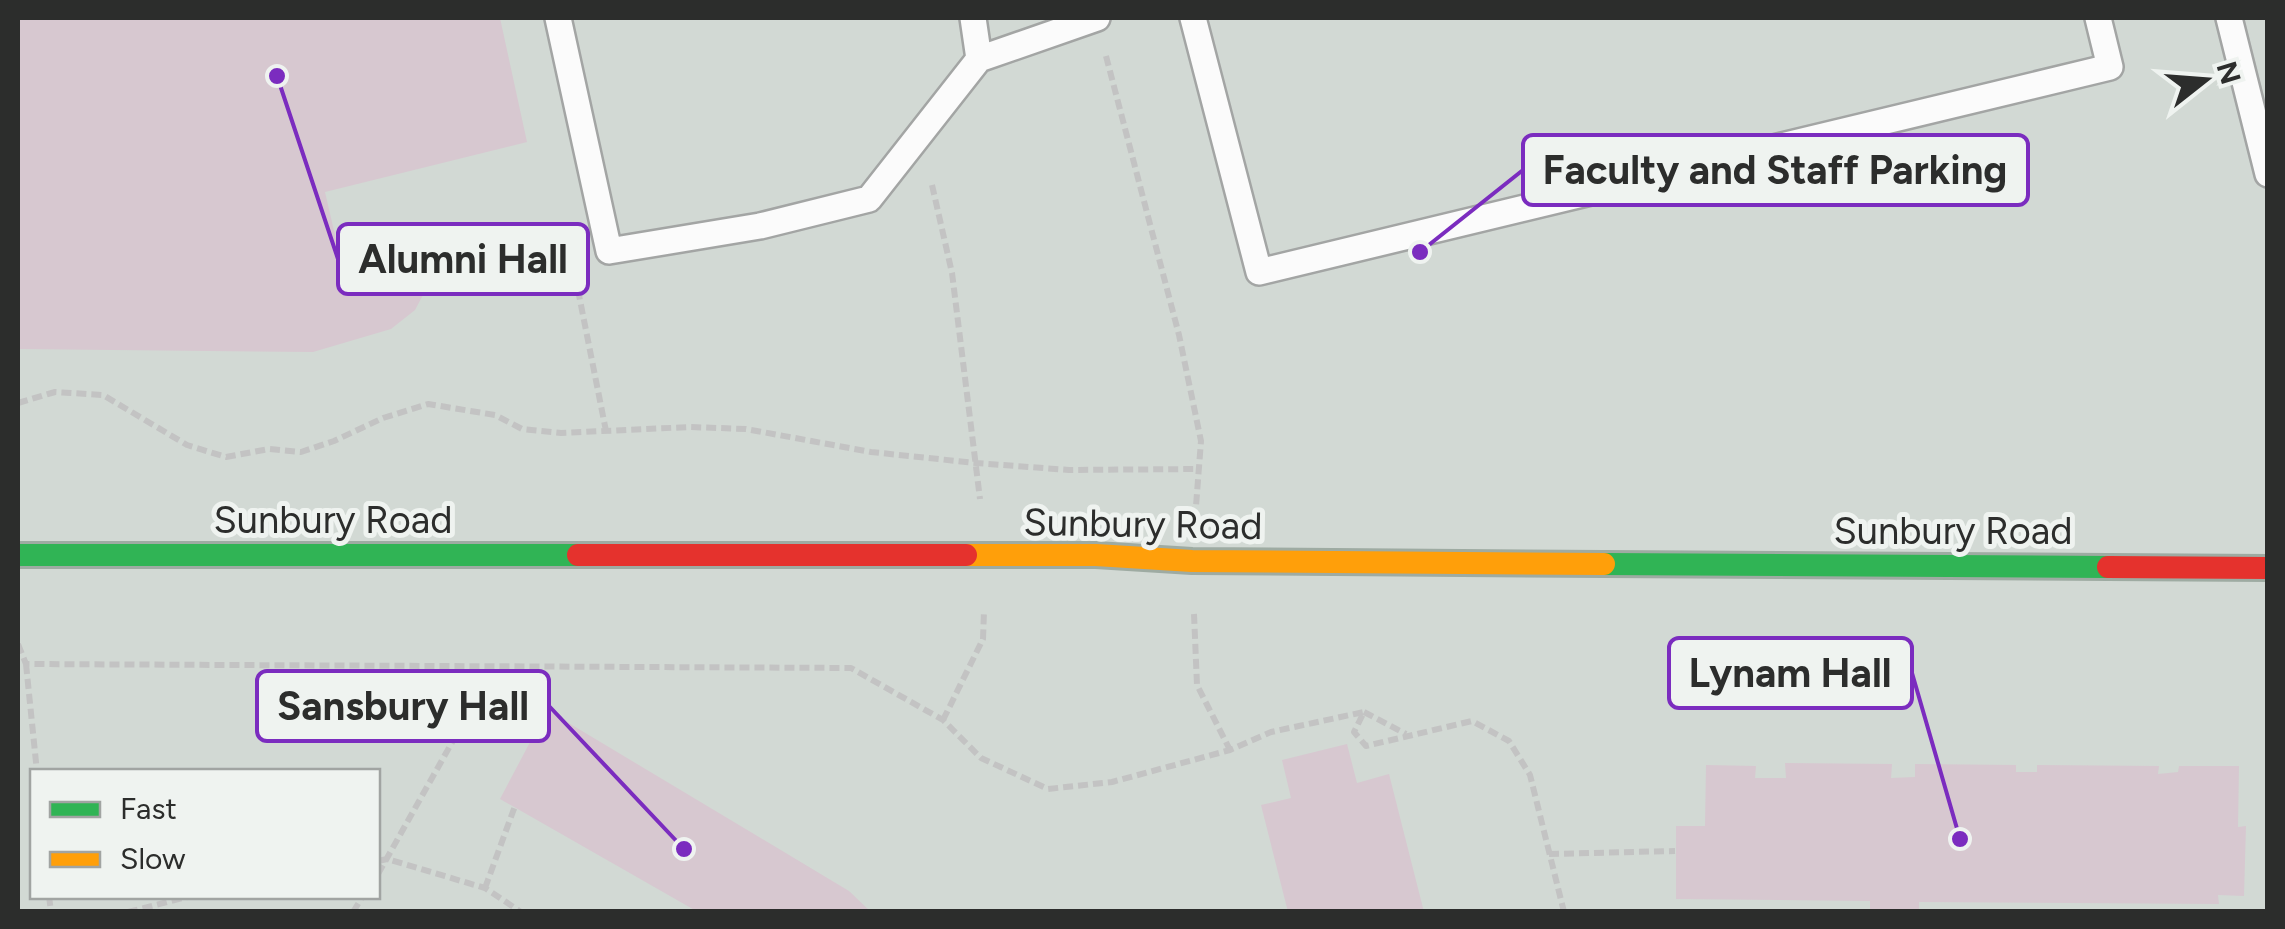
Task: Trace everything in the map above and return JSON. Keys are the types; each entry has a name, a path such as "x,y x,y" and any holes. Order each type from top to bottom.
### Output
{"main road":[{"name":"Sunbury Road","path":"18,555 1096,555 1192,561 2268,568"}],"lane":[{"path":"558,18 608,251 760,226 869,199 978,59 1097,18"},
{"path":"973,18 978,59"},
{"path":"1193,18 1259,272 2110,67 2098,18"},
{"path":"2229,18 2268,174"}],"path":[{"path":"1103,44 1202,440 1192,561 1197,685 1230,750"},
{"path":"932,183 952,273 976,463"},
{"path":"572,258 606,431"},
{"path":"18,402 54,392 103,395 187,445 226,457 269,449 301,452 428,404 495,414 522,429 561,432 746,428 871,452 976,463 1069,470 1198,468"},
{"path":"18,644 26,664 37,769"},
{"path":"26,664 851,668 943,720 981,758 1048,789 1112,782 1230,750 1271,732 1364,712 1407,735"},
{"path":"380,871 496,665"},
{"path":"1364,712 1354,732 1366,746 1472,721 1509,740 1530,775 1564,912"},
{"path":"485,888 515,806"},
{"path":"1549,854 1675,851"},
{"path":"380,860 485,888 521,912"},
{"path":"128,912 178,899"}],"shaded area":[{"path":"18,18 2267,18 2267,911 18,911"}],"building":[{"path":"18,18 500,18 527,142 325,192 338,248 400,268 423,295 415,310 391,329 313,352 18,349"},
{"path":"547,710 849,891 871,912 698,912 500,799"},
{"path":"1347,744 1357,783 1389,774 1424,912 1288,912 1261,805 1291,798 1282,760"},
{"path":"1785,763 1892,764 1891,778 1915,777 1915,764 2016,765 2016,772 2037,772 2037,765 2159,766 2158,774 2178,772 2179,766 2239,766 2238,827 2246,826 2244,896 2218,895 2219,904 1919,902 1919,912 1870,912 1870,901 1676,899 1676,826 1705,826 1706,765 1756,766 1755,778 1786,778"}],"traffic: fast":[{"path":"18,555 578,555"},
{"path":"1604,564 2108,567"}],"traffic: slow":[{"path":"966,555 1604,564"}],"traffic: jam":[{"path":"578,555 966,555"},
{"path":"2108,567 2268,568"}],"place":[{"name":"Alumni Hall","path":"277,76"},
{"name":"Faculty and Staff Parking","path":"1420,252"},
{"name":"Lynam Hall","path":"1960,839"},
{"name":"Sansbury Hall","path":"684,849"}]}
